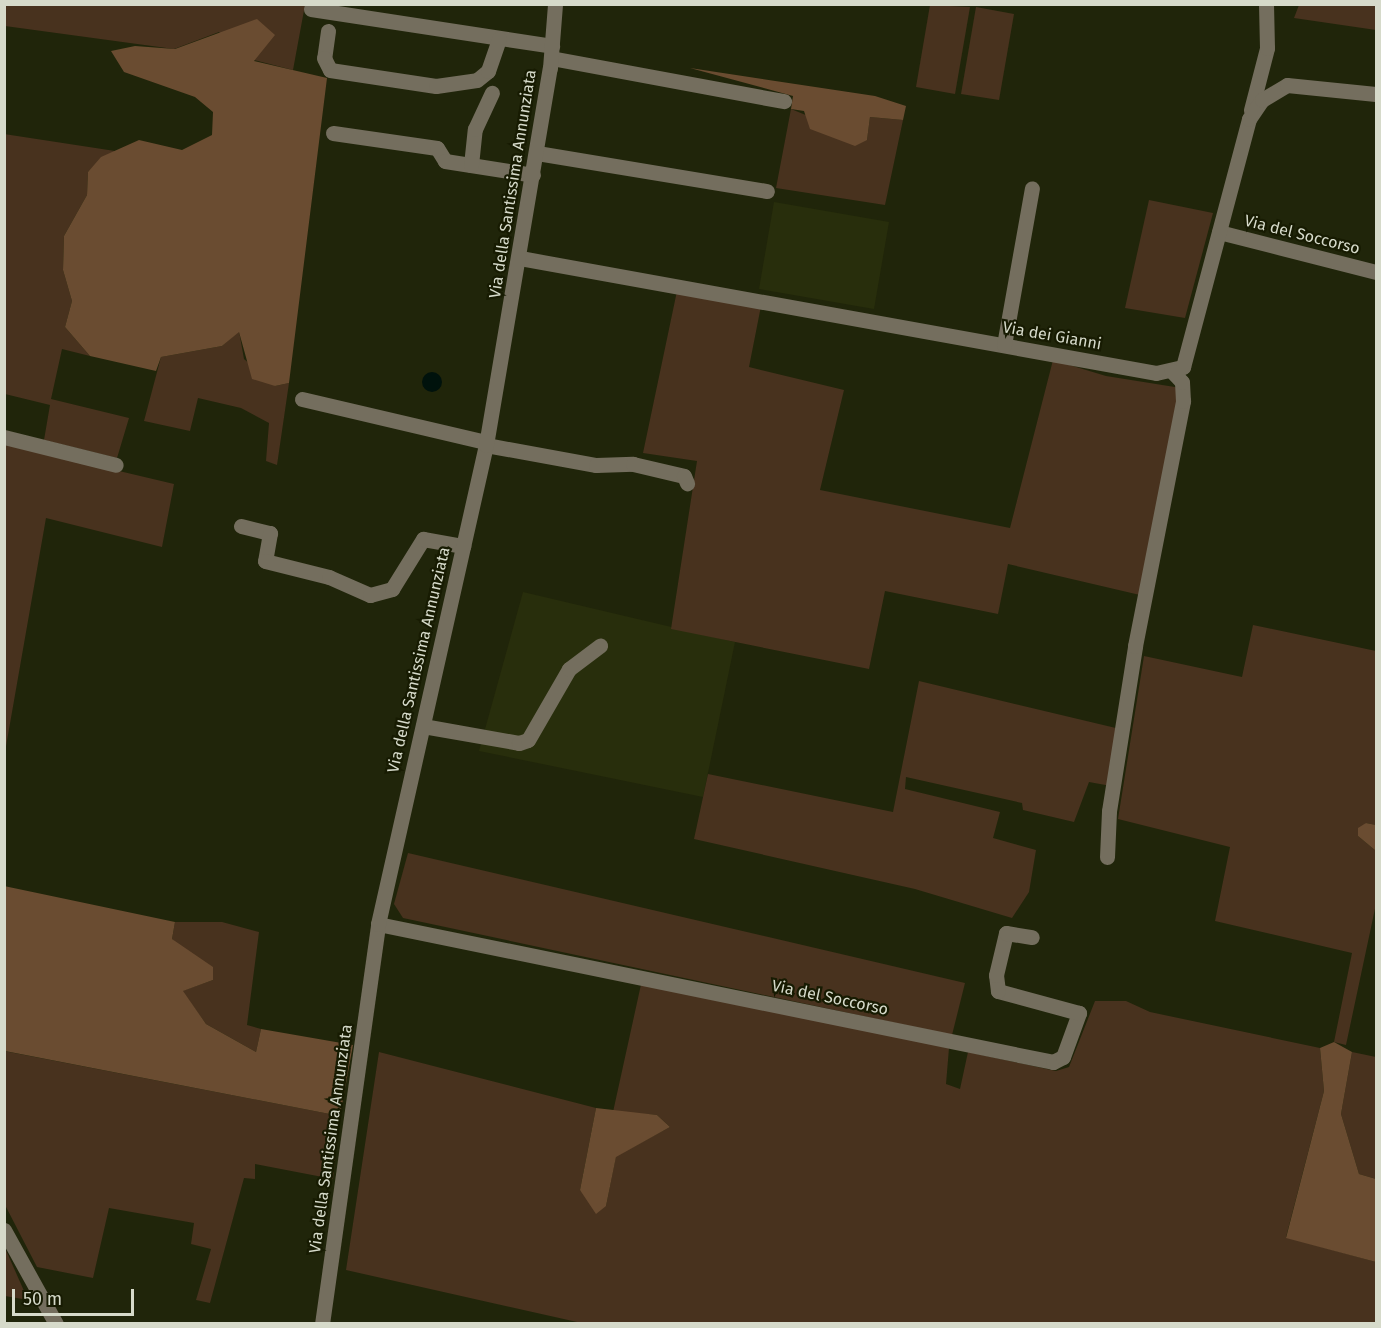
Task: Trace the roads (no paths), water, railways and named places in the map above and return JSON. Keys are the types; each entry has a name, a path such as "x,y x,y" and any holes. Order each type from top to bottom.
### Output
{"street":[{"name":"Via della Santissima Annunziata","path":"322,1323 378,924 486,443 537,153 552,52 555,4"},
{"path":"1107,857 1109,811 1134,658 1183,401 1182,382 1172,370 1183,367 1249,119 1267,48 1266,4"},
{"path":"311,9 500,39 784,101"},
{"path":"328,31 324,58 330,70 436,86 477,80 488,71 500,39"},
{"path":"1249,119 1274,88 1287,85 1377,94"},
{"path":"471,165 475,129 492,93"},
{"path":"333,133 437,148 445,161 533,175"},
{"path":"537,153 767,191"},
{"path":"1004,345 1032,188"},
{"name":"Via del Soccorso","path":"1219,232 1377,272"},
{"name":"Via dei Gianni","path":"520,258 1156,373 1172,370"},
{"path":"302,399 486,443 596,465 633,464 684,476 687,483"},
{"path":"4,437 116,465"},
{"path":"241,526 270,533 266,561 329,577 370,595 392,589 423,539 463,546"},
{"path":"423,726 519,743 528,740 569,669 600,646"},
{"name":"Via del Soccorso","path":"378,924 1053,1062 1063,1057 1079,1013 998,991 996,975 1006,933 1032,937"},
{"path":"4,1230 56,1323"}]}
